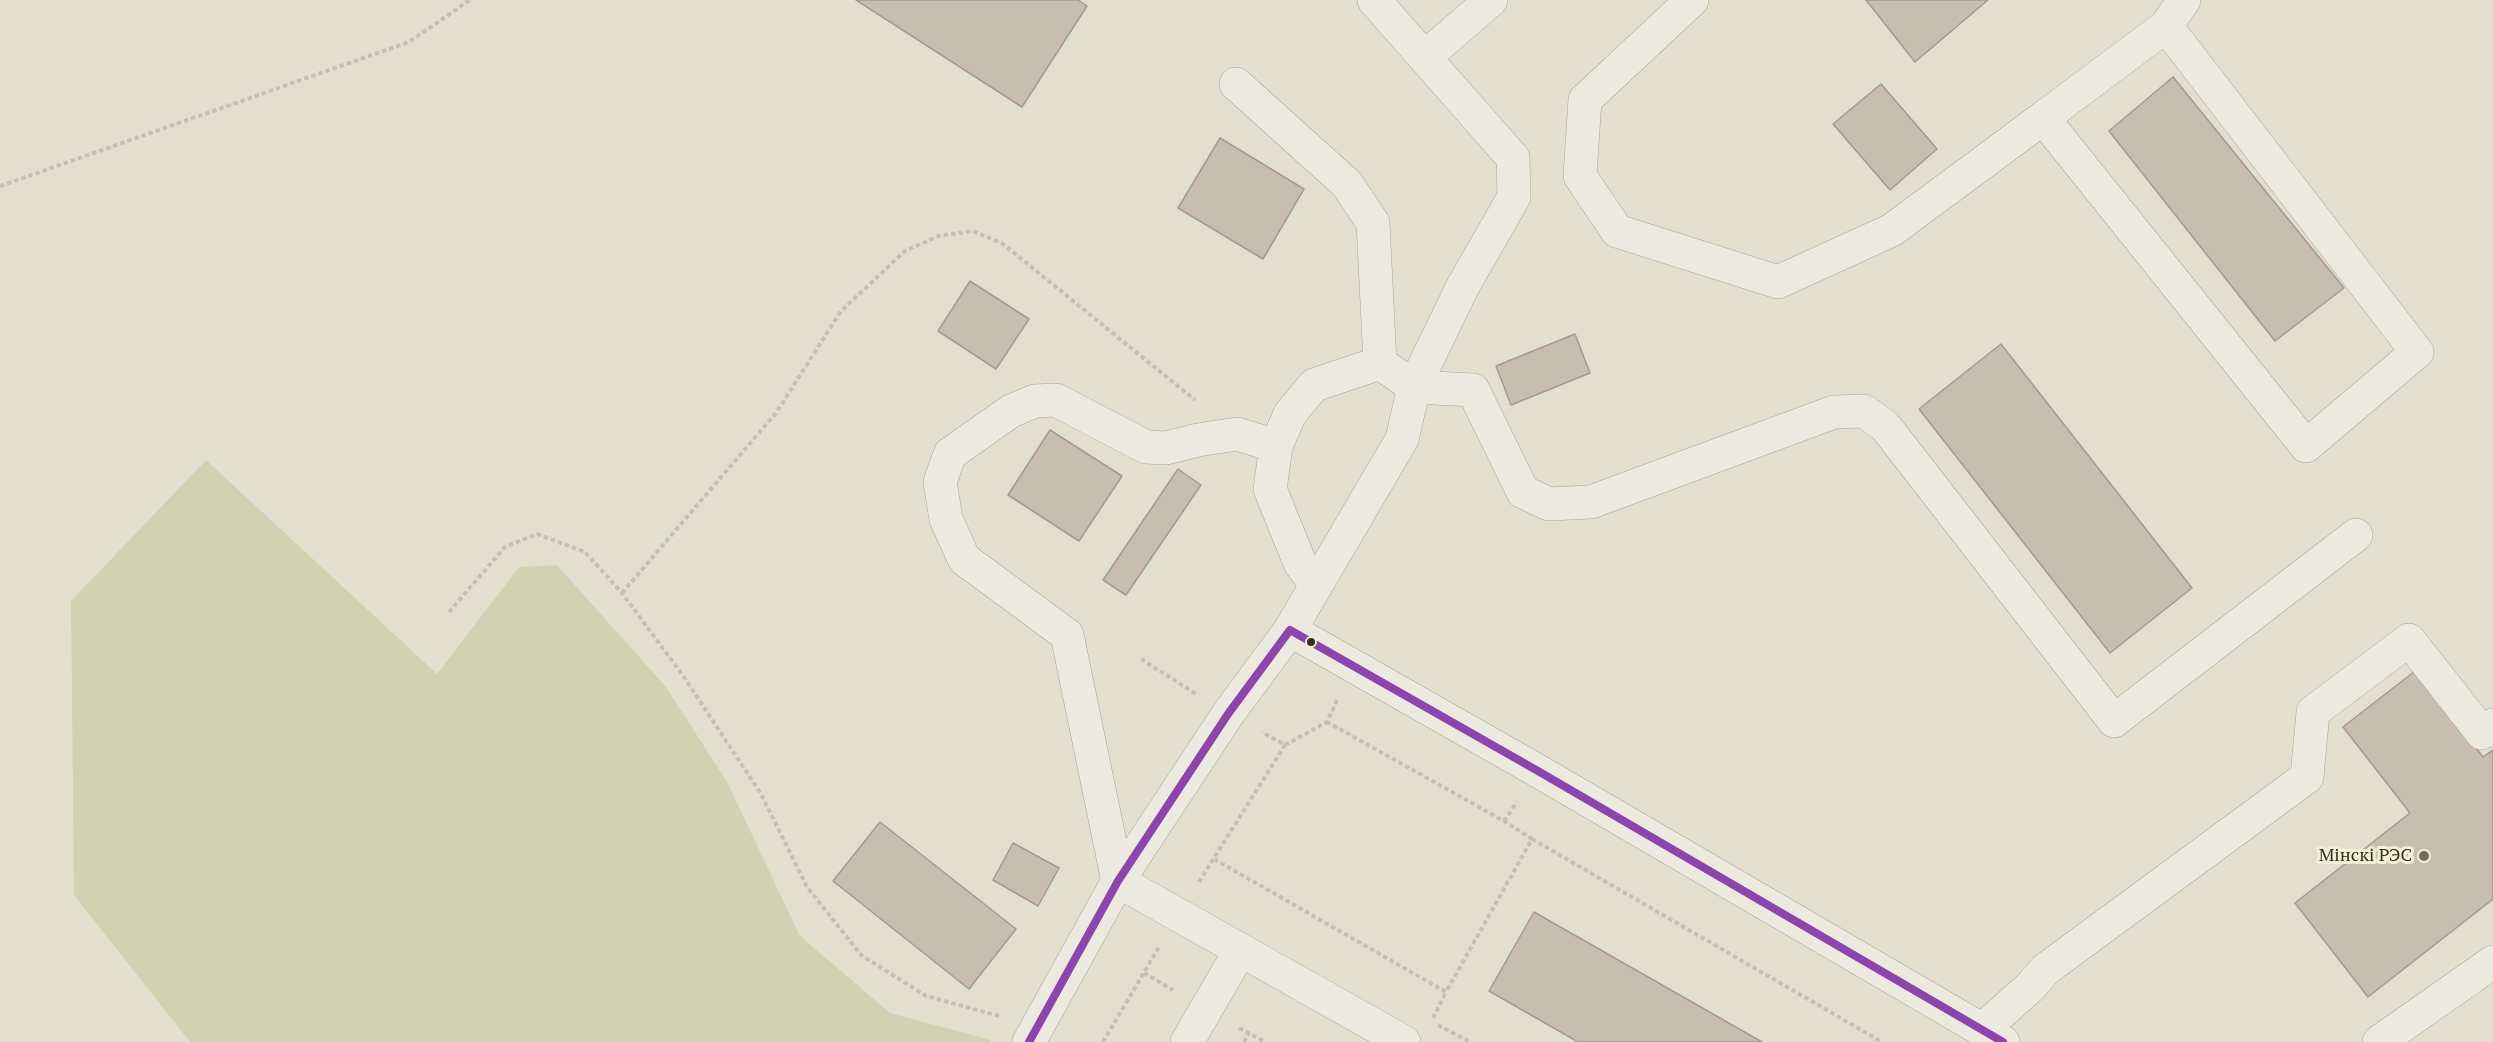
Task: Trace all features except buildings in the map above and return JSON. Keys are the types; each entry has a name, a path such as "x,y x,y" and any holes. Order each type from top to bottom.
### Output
{"street":[{"path":"1033,1034 1118,881 1228,714 1290,630 1402,439 1414,387 1463,286 1514,196 1513,158 1374,0"},
{"path":"1425,57 1491,0"},
{"path":"1692,0 1585,100 1580,176 1617,231 1778,282 1892,230 2043,118 2175,13 2417,352 2306,446 2043,118"},
{"path":"1236,84 1347,184 1373,223 1380,363"},
{"path":"1380,363 1414,387 1473,390 1523,492 1550,504 1591,502 1834,412 1864,411 1885,426 2114,720 2356,535"},
{"path":"1316,585 1300,563 1270,489 1276,446 1290,414 1314,385 1380,363"},
{"path":"1276,446 1237,434 1166,448 1146,447 1056,400 1035,401 1011,411 950,454 940,482 946,519 964,559 1067,635 1118,881 1404,1042"},
{"path":"1290,630 1993,1035 2046,969 2307,777 2313,712 2409,640 2482,733 2493,725"},
{"path":"1187,1042 1240,951"},
{"path":"2379,1042 2493,962"}],"path":[{"path":"0,186 409,42 470,0"},
{"path":"622,592 776,413 841,311 905,251 938,236 973,231 1003,244 1237,434"},
{"path":"449,612 506,547 537,534 585,552 622,592 684,677 761,794 807,887 861,955 926,996 1033,1034"},
{"path":"1327,722 1882,1042"},
{"path":"1470,1042 1432,1021 1532,839"},
{"path":"1214,859 1446,992"},
{"path":"1244,1042 1249,1033"}],"green space":[{"path":"206,460 437,674 519,567 557,565 666,687 727,782 800,936 890,1013 991,1040 990,1042 190,1042 74,895 71,601"}],"transit line":[{"path":"1029,1042 1118,881 1228,714 1290,630 1538,771 2003,1042"}],"place":[{"name":"Мінскі РЭС","path":"2424,856"}]}
